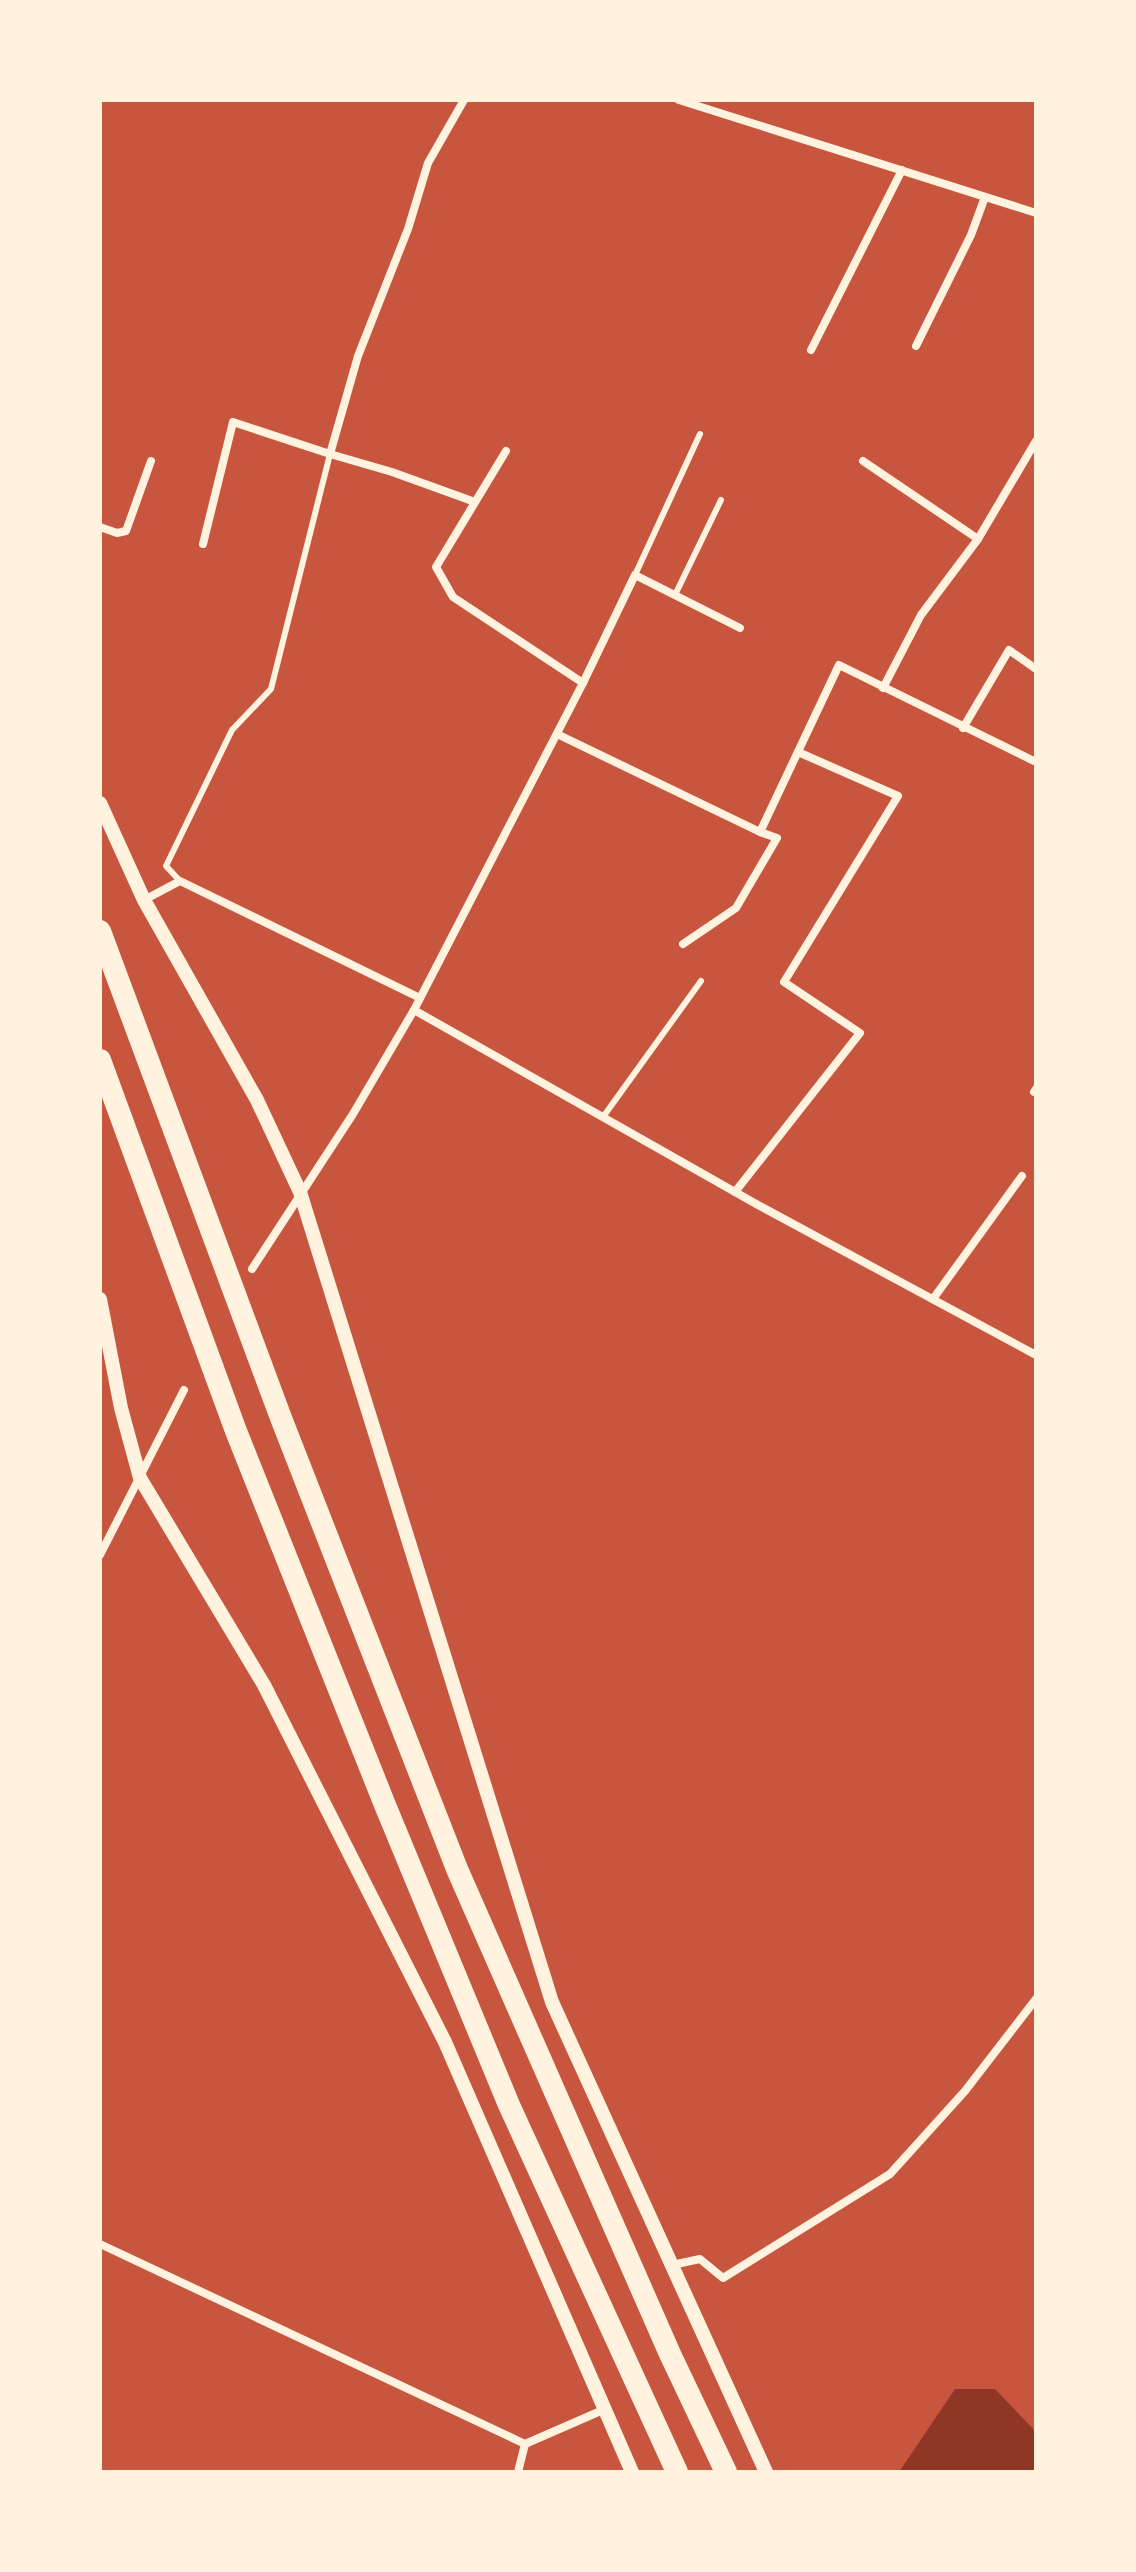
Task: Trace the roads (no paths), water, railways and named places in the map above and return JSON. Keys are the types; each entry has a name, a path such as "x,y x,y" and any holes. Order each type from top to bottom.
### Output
{"highway":[{"path":"100,931 281,1418 457,1869 670,2354 726,2472"},
{"path":"100,1060 236,1431 385,1805 509,2105 677,2472"}],"street":[{"path":"330,454 358,356 408,229 428,163 464,100"},
{"path":"679,100 1036,213"},
{"path":"811,350 902,170"},
{"path":"916,346 971,235 985,197"},
{"path":"203,544 233,422 392,472 475,502"},
{"path":"883,688 921,615 978,539 1036,441"},
{"path":"506,451 436,567 453,597 583,683"},
{"path":"100,527 117,533 126,531 151,461"},
{"path":"863,461 978,539"},
{"path":"252,1269 353,1114 414,1010 583,683 635,575 740,628"},
{"path":"963,728 1009,650 1036,669"},
{"path":"760,832 839,665 1036,762"},
{"path":"557,734 777,838 736,908 683,944"},
{"path":"735,1192 860,1033 784,982 898,796 798,752"},
{"path":"100,803 144,900 257,1100 300,1192 552,2002 766,2472"},
{"path":"144,900 180,881 420,998"},
{"path":"414,1010 735,1192 1036,1355"},
{"path":"933,1299 1022,1176"},
{"path":"100,1299 121,1408 140,1478 264,1685 445,2042 632,2472"},
{"path":"100,1555 184,1390"},
{"path":"672,2265 700,2259 723,2278 890,2174 965,2091 1036,1999"},
{"path":"100,2244 525,2444 603,2410"},
{"path":"518,2472 525,2444"}],"lane":[{"path":"635,575 700,434"},
{"path":"180,881 166,866 232,730 271,689 330,454"},
{"path":"675,595 721,500"},
{"path":"603,1117 701,981"}]}
